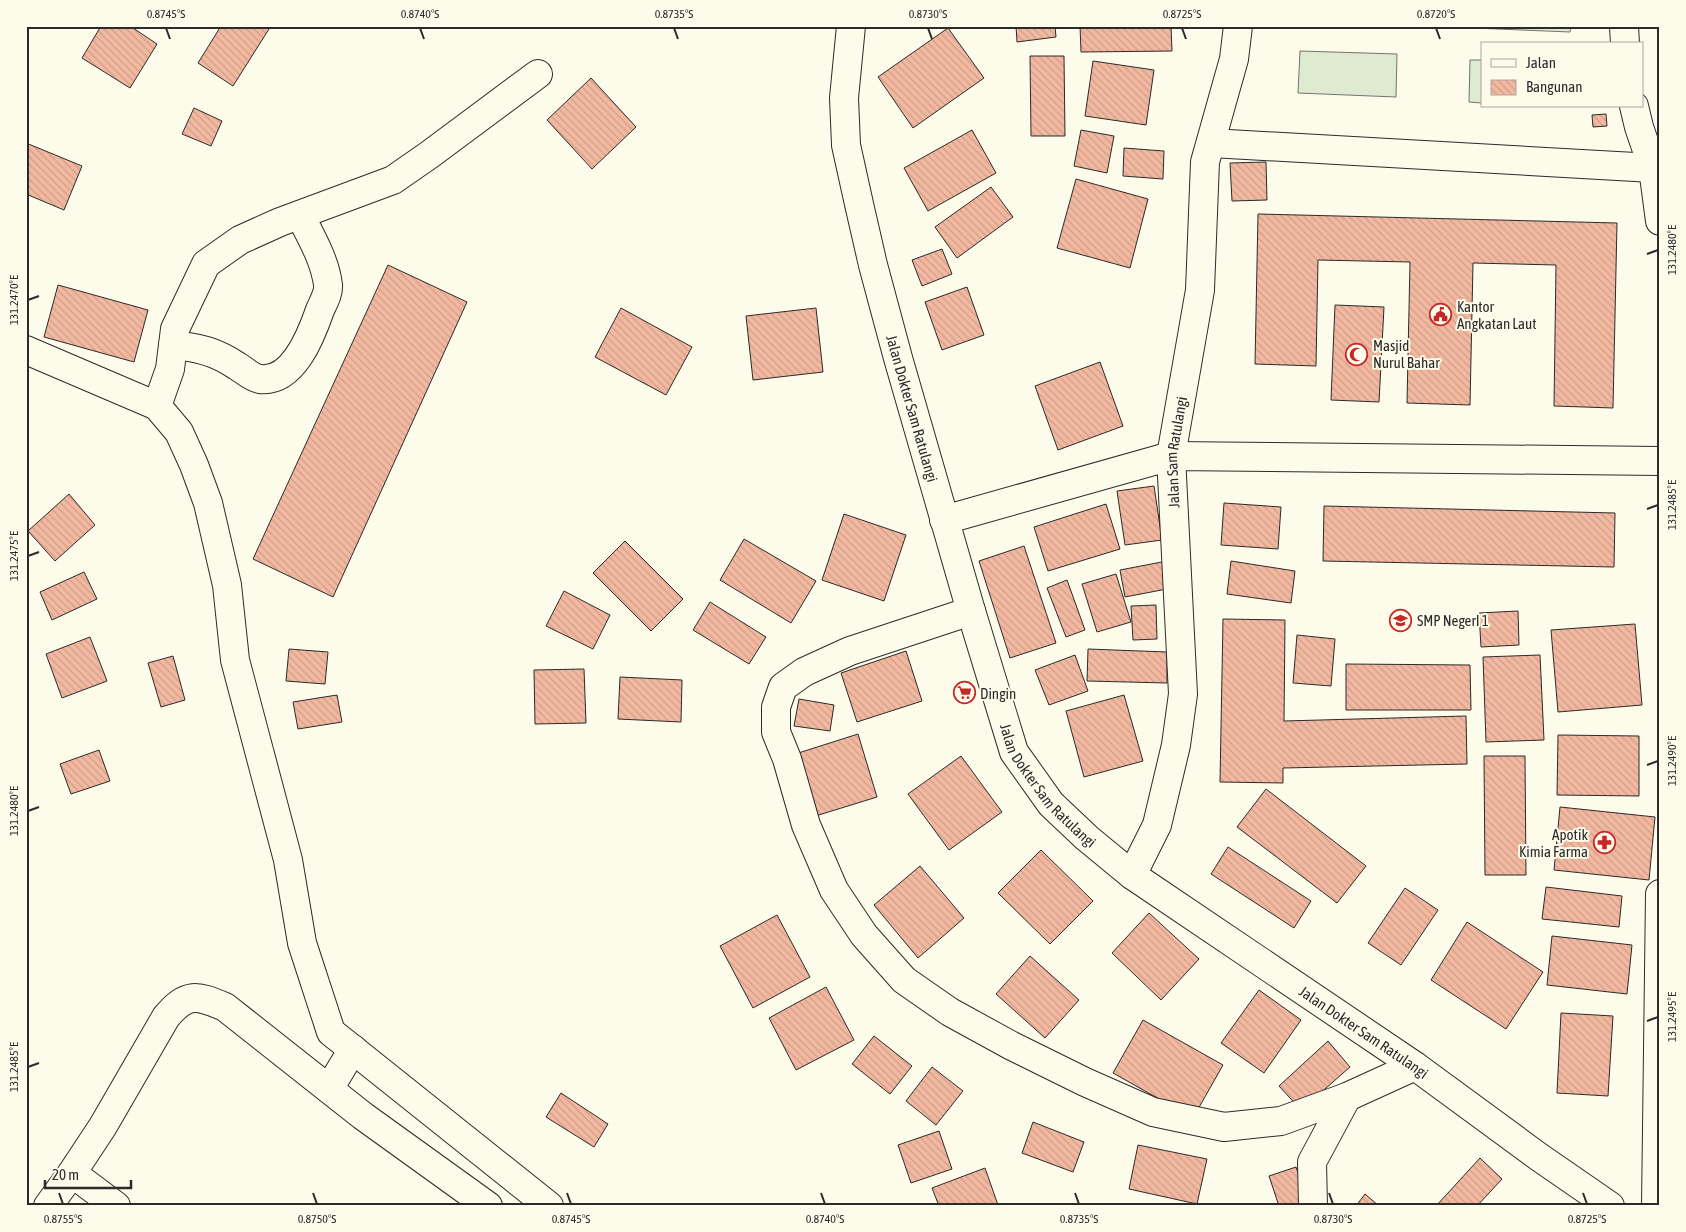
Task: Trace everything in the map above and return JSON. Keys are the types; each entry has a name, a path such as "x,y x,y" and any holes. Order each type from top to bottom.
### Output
{"street":[{"name":"Jalan Dokter Sam Ratulangi","path":"850,26 844,98 846,144 872,265 970,611 1014,752 1051,804 1087,838 1132,875 1415,1066 1539,1157 1610,1206"},
{"name":"Jalan Sam Ratulangi","path":"1132,875 1157,825 1176,745 1183,694 1171,456 1200,290 1205,162 1234,59 1238,26"},
{"path":"1624,26 1625,42"},
{"path":"157,406 170,369 175,329 206,264 240,240 393,180 538,74"},
{"path":"1634,108 1653,168 1660,221"},
{"path":"1211,143 1653,168"},
{"path":"173,346 188,346 219,355 258,379 272,379 285,372 299,357 329,287 322,258 300,215"},
{"path":"26,350 157,406 179,432 194,465 208,503 227,585 235,660 288,860 302,943 331,1032 549,1206"},
{"path":"944,520 1171,456 1660,461"},
{"path":"970,611 850,651 804,672 783,687 776,707 776,732 787,760 806,825 834,890 864,935 904,980 950,1012 1012,1046 1085,1082 1153,1112 1224,1126 1281,1121 1347,1098 1415,1066"},
{"path":"1656,1206 1660,894"},
{"path":"48,1206 103,1126 166,1017 176,1006 189,998 204,998 225,1007 363,1116 488,1206"},
{"path":"329,1089 353,1049"},
{"path":"1313,1206 1312,1162 1347,1098"},
{"path":"72,1173 116,1206"}],"green space":[{"path":"1473,26 1571,26 1570,32 1473,28"},
{"path":"1300,51 1397,54 1396,97 1298,93"},
{"path":"1470,60 1481,60 1481,103 1469,102"}],"building":[{"path":"101,26 130,26 157,44 130,88 82,58"},
{"path":"221,26 264,26 269,29 233,86 198,63"},
{"path":"1016,26 1055,26 1056,37 1017,42"},
{"path":"1080,26 1171,26 1172,51 1081,52"},
{"path":"948,28 984,78 913,128 878,77"},
{"path":"1030,56 1064,56 1065,136 1031,136"},
{"path":"1093,61 1154,70 1146,125 1085,116"},
{"path":"591,78 636,127 592,169 547,120"},
{"path":"194,108 222,121 211,146 182,134"},
{"path":"1606,114 1607,126 1593,127 1592,115"},
{"path":"972,130 996,173 928,211 904,168"},
{"path":"1081,130 1114,136 1107,173 1074,166"},
{"path":"26,143 82,166 64,210 26,194"},
{"path":"1124,148 1164,151 1163,179 1123,176"},
{"path":"1266,162 1267,200 1232,201 1230,163"},
{"path":"1076,179 1148,199 1130,268 1057,248"},
{"path":"991,187 1013,217 957,258 935,227"},
{"name":"Kantor Angkatan Laut","path":"1258,214 1617,223 1613,408 1554,406 1556,265 1473,263 1470,405 1407,403 1410,262 1318,260 1316,366 1255,364"},
{"path":"942,249 952,274 922,286 912,260"},
{"path":"388,265 467,302 333,597 253,559"},
{"path":"58,285 148,310 134,362 44,337"},
{"path":"967,287 984,335 942,350 925,302"},
{"name":"Masjid Nurul Bahar","path":"1335,305 1384,307 1379,402 1331,400"},
{"path":"621,308 692,347 666,395 595,357"},
{"path":"816,308 823,372 753,380 746,316"},
{"path":"1100,362 1123,426 1058,450 1035,386"},
{"path":"1154,486 1162,540 1125,545 1117,491"},
{"path":"69,494 95,525 55,561 28,531"},
{"path":"1224,503 1281,507 1278,549 1221,545"},
{"path":"1106,504 1120,549 1048,571 1034,527"},
{"path":"1324,506 1615,513 1614,567 1323,561"},
{"path":"844,514 906,535 884,601 822,580"},
{"path":"744,539 816,581 791,623 720,580"},
{"path":"625,541 683,599 651,631 593,573"},
{"path":"1024,546 1056,643 1010,658 979,561"},
{"path":"1167,561 1172,588 1125,597 1120,570"},
{"path":"1231,561 1295,571 1291,603 1227,594"},
{"path":"84,572 97,599 52,620 40,592"},
{"path":"1116,574 1131,622 1097,632 1082,584"},
{"path":"1067,580 1085,630 1066,637 1047,588"},
{"path":"564,591 610,615 593,649 546,626"},
{"path":"710,602 766,637 749,664 693,630"},
{"path":"1156,605 1157,639 1133,640 1131,606"},
{"path":"1518,611 1519,645 1481,647 1479,613"},
{"path":"1223,619 1285,620 1284,721 1466,716 1467,764 1283,768 1283,783 1220,782"},
{"path":"1635,624 1642,705 1558,712 1551,630"},
{"path":"1297,635 1335,639 1331,686 1293,683"},
{"path":"90,637 107,681 62,698 46,654"},
{"path":"289,649 328,652 325,684 286,681"},
{"path":"1088,649 1167,652 1167,683 1087,681"},
{"path":"906,651 922,701 857,722 841,673"},
{"path":"1075,655 1088,691 1049,705 1035,670"},
{"path":"1540,655 1544,740 1486,742 1483,657"},
{"path":"173,656 185,700 161,707 148,663"},
{"path":"1346,664 1470,665 1471,710 1346,710"},
{"path":"584,669 586,723 535,724 534,670"},
{"path":"620,677 682,680 681,722 618,719"},
{"path":"337,695 342,722 298,729 293,702"},
{"path":"1124,695 1143,761 1084,777 1066,711"},
{"path":"799,699 834,705 830,731 794,726"},
{"path":"858,734 877,797 809,818 789,756"},
{"path":"1558,735 1639,736 1639,796 1557,795"},
{"path":"99,750 110,781 71,794 60,764"},
{"path":"961,756 1002,812 949,850 908,794"},
{"path":"1484,756 1525,756 1526,875 1485,875"},
{"path":"1266,789 1366,866 1337,903 1237,827"},
{"name":"Apotik Kimia Farma","path":"1560,807 1655,817 1649,880 1554,870"},
{"path":"1228,847 1311,901 1294,928 1211,874"},
{"path":"1041,850 1093,901 1050,944 998,893"},
{"path":"920,866 964,918 918,958 874,905"},
{"path":"1546,887 1622,896 1619,927 1542,919"},
{"path":"1405,888 1438,910 1401,965 1368,943"},
{"path":"1149,913 1199,959 1161,1000 1112,953"},
{"path":"777,915 810,977 753,1008 720,946"},
{"path":"1467,922 1543,972 1506,1029 1431,980"},
{"path":"1552,936 1632,945 1627,994 1547,985"},
{"path":"1030,956 1079,1000 1045,1038 996,994"},
{"path":"826,987 854,1040 796,1070 769,1018"},
{"path":"1259,990 1301,1020 1264,1073 1221,1043"},
{"path":"1561,1013 1613,1016 1608,1096 1557,1093"},
{"path":"1143,1020 1223,1065 1193,1118 1113,1073"},
{"path":"874,1036 912,1066 890,1094 852,1064"},
{"path":"1328,1041 1350,1067 1301,1110 1279,1086"},
{"path":"932,1067 963,1091 936,1125 906,1101"},
{"path":"561,1093 608,1124 594,1147 546,1117"},
{"path":"1033,1122 1084,1142 1073,1172 1022,1153"},
{"path":"939,1131 952,1169 911,1183 898,1145"},
{"path":"1138,1145 1207,1159 1197,1204 1129,1189"},
{"path":"1480,1158 1502,1179 1477,1206 1436,1206"},
{"path":"1296,1167 1309,1206 1279,1206 1269,1176"},
{"path":"985,1168 998,1205 939,1206 932,1188"},
{"path":"1365,1194 1379,1206 1356,1206"}],"place":[{"name":"Kantor Angkatan Laut","path":"1441,315"},
{"name":"Masjid Nurul Bahar","path":"1357,354"},
{"name":"SMP NegerI 1","path":"1401,620"},
{"name":"Dingin","path":"964,693"},
{"name":"Apotik Kimia Farma","path":"1604,843"}]}
